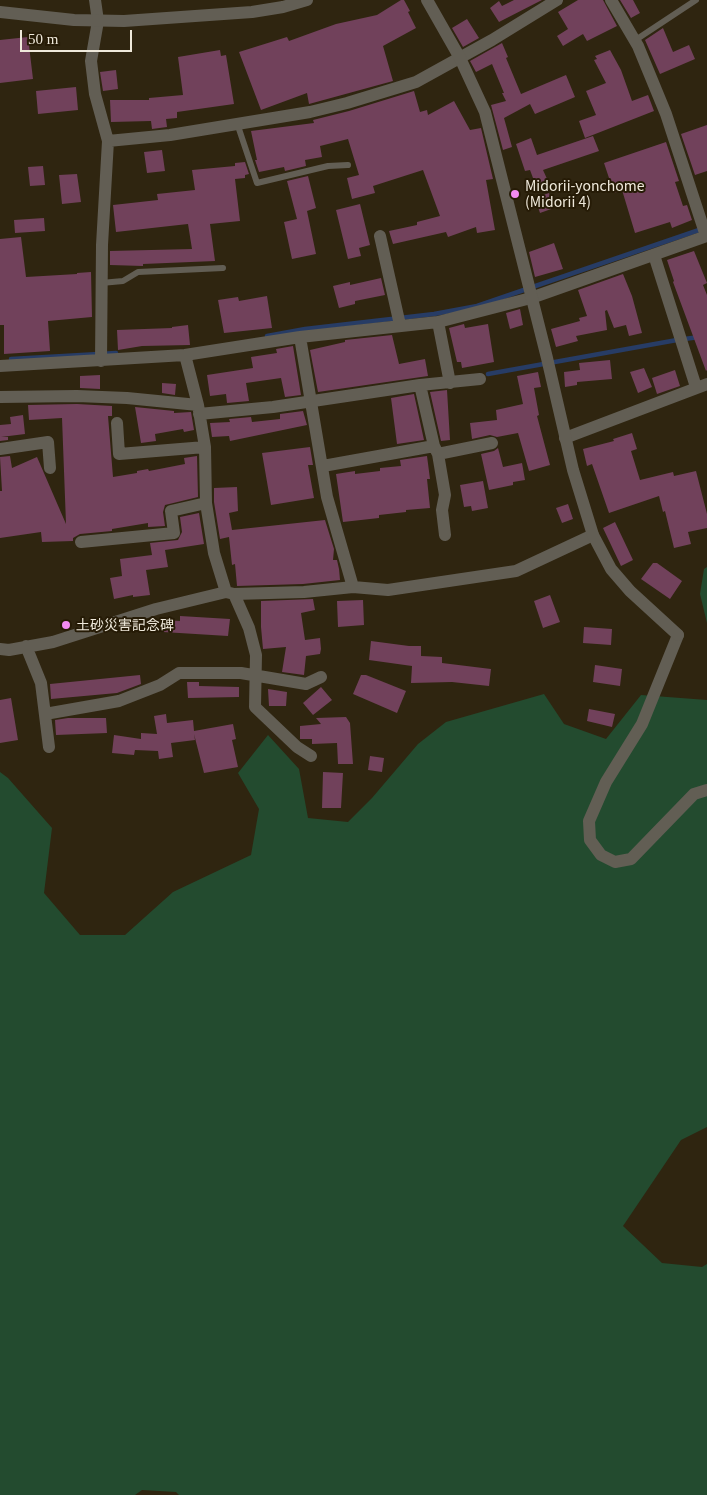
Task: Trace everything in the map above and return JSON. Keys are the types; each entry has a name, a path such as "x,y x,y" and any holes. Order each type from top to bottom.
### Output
{"street":[{"path":"95,0 98,21 92,61 94,94 108,141 102,245 101,361"},
{"path":"0,12 98,21 156,19 252,12 307,0"},
{"path":"427,0 460,58 485,112 547,358 565,438 593,535 611,568 630,590 678,635 642,724 606,782 588,821 590,840 601,855 615,862 631,859 694,794 707,790"},
{"path":"108,141 170,135 310,112 416,82 557,0"},
{"path":"0,366 185,355 300,337 438,322 532,298 706,236 666,114 634,41 611,0"},
{"path":"380,236 400,325"},
{"path":"565,438 701,385 654,255"},
{"path":"438,322 450,383"},
{"path":"300,337 327,497 353,587"},
{"path":"185,355 199,409 205,447 206,503 214,553 230,593 249,628 256,654 255,707 297,747 311,756"},
{"path":"0,397 77,396 127,398 199,409 273,406 420,385 480,379"},
{"path":"420,385 445,495 442,510 445,535"},
{"path":"117,423 120,454 205,447"},
{"path":"0,449 48,442 50,468"},
{"path":"323,466 492,443"},
{"path":"81,542 174,533 171,511 206,503"},
{"path":"0,649 9,650 53,642 148,612 230,593 304,592 353,587 388,590 516,571 593,535"},
{"path":"26,646 41,683 49,747"},
{"path":"45,714 119,701 160,685 179,673 241,673 306,684 321,677"}],"lane":[{"path":"634,41 696,0"},
{"path":"237,123 257,183 328,166 348,165"},
{"path":"101,283 123,281 138,272 223,268"}],"green space":[{"path":"707,567 707,623 700,594 704,569"},
{"path":"544,694 564,724 606,739 641,695 707,700 707,1127 681,1140 623,1226 662,1263 702,1267 707,1264 707,1495 179,1495 176,1492 142,1490 135,1495 0,1495 0,772 8,778 52,828 44,893 80,935 125,935 173,892 251,855 259,809 238,773 268,735 299,769 308,818 348,822 372,798 418,744 446,722"}],"building":[{"path":"404,0 410,11 408,12 416,28 383,46 393,81 309,104 307,93 261,110 239,52 287,37 289,41 336,24 377,15"},
{"path":"514,0 542,0 499,22 490,8 499,1 502,6"},
{"path":"578,0 603,0 617,26 587,41 583,34 563,46 557,36 568,29 558,12"},
{"path":"620,0 633,0 640,13 631,18"},
{"path":"467,19 479,38 463,47 452,28"},
{"path":"663,28 673,52 689,45 695,59 660,74 645,40"},
{"path":"28,37 33,79 0,83 0,40"},
{"path":"502,43 521,94 566,75 575,97 535,114 530,104 504,118 512,147 503,150 491,105 506,101 502,93 504,93 492,64 476,72 470,61"},
{"path":"220,50 221,56 226,55 234,104 177,112 177,118 166,119 167,127 152,129 151,121 111,122 110,100 149,100 149,98 183,95 178,57"},
{"path":"610,50 621,70 632,101 648,95 654,111 585,138 579,121 596,115 586,91 606,83 594,60 597,59 595,56"},
{"path":"116,70 118,89 103,91 100,72"},
{"path":"76,87 78,110 38,114 36,91"},
{"path":"414,91 420,112 427,110 428,115 454,101 470,130 481,128 493,179 486,180 495,230 477,233 476,227 448,237 446,232 393,244 389,231 417,225 417,222 440,216 423,170 373,186 375,193 352,199 347,178 359,175 348,139 320,146 322,157 305,160 306,166 285,171 284,167 259,172 255,160 257,160 251,131 314,123 313,120"},
{"path":"707,125 707,171 695,175 681,134"},
{"path":"593,136 599,151 543,170 548,181 536,186 530,170 525,171 516,144 531,138 537,155"},
{"path":"666,142 679,181 675,182 683,206 687,205 692,220 672,228 670,222 635,233 622,190 614,193 604,163"},
{"path":"162,150 165,171 147,173 144,152"},
{"path":"245,162 249,174 245,175 245,178 235,179 240,221 210,224 215,261 143,264 143,266 110,265 110,251 192,249 188,224 116,232 113,205 158,200 157,194 195,190 192,170 235,166 235,163"},
{"path":"43,166 45,185 30,186 28,167"},
{"path":"77,174 81,202 62,204 59,175"},
{"path":"308,176 316,208 307,211 316,254 292,259 284,222 297,219 287,181"},
{"path":"549,193 554,208 540,213 535,198"},
{"path":"360,204 370,245 359,248 361,256 348,259 336,210"},
{"path":"44,218 45,231 15,233 14,220"},
{"path":"21,237 26,277 91,272 92,317 48,321 50,351 4,354 4,325 0,325 0,239"},
{"path":"554,243 563,269 535,277 529,252"},
{"path":"694,251 707,283 703,285 707,295 706,371 673,282 667,260"},
{"path":"623,274 632,296 642,333 629,336 626,325 614,328 607,310 605,311 607,330 576,336 578,341 556,347 551,329 580,321 579,318 587,316 578,290"},
{"path":"381,278 385,295 355,301 355,304 339,308 333,286 350,282 350,285"},
{"path":"267,296 272,328 224,333 218,300 238,297 239,301"},
{"path":"520,309 523,325 510,329 506,313"},
{"path":"464,324 465,328 488,324 494,362 462,368 461,362 457,362 449,328"},
{"path":"188,325 190,345 142,346 118,350 117,330 172,328"},
{"path":"392,335 399,364 425,359 428,376 318,392 310,350 345,342 345,340"},
{"path":"293,346 301,395 285,397 281,378 246,383 249,401 227,403 226,394 210,396 207,375 253,368 251,357 277,353 276,349"},
{"path":"610,360 612,379 577,382 577,385 565,387 564,372 580,370 579,363"},
{"path":"644,368 652,387 638,393 630,372"},
{"path":"675,370 680,386 657,394 652,378"},
{"path":"538,372 541,387 534,388 539,415 537,416 550,465 529,471 518,433 497,437 490,435 472,439 470,423 497,420 496,410 523,404 517,376"},
{"path":"100,375 100,389 80,388 80,376"},
{"path":"162,383 176,384 175,395 162,393"},
{"path":"447,390 450,440 441,441 430,392"},
{"path":"414,394 424,440 397,444 391,398"},
{"path":"77,404 112,406 112,416 108,416 113,477 148,469 149,471 185,464 184,458 197,456 198,497 165,505 163,512 165,526 148,527 148,523 112,529 112,531 80,534 73,538 73,541 42,542 41,532 0,538 0,491 2,491 0,457 10,456 12,468 37,457 66,524 62,418 29,420 28,405"},
{"path":"135,407 174,411 174,413 191,412 194,430 184,432 183,429 155,434 156,441 141,443"},
{"path":"303,411 307,425 230,441 229,436 212,437 210,423 230,422 229,419 251,417 252,422 280,419 280,414"},
{"path":"23,415 25,434 1,437 8,437 8,440 0,441 0,425 11,424 10,417"},
{"path":"632,433 637,449 631,451 640,480 673,472 674,476 696,471 707,514 707,528 688,532 691,544 674,548 665,511 663,512 659,496 609,513 592,464 587,466 583,449 614,441 613,439"},
{"path":"310,447 313,465 308,465 314,498 271,505 262,453"},
{"path":"498,448 503,467 522,463 525,480 513,482 513,485 489,490 481,454"},
{"path":"427,456 430,479 427,479 430,508 406,510 406,512 379,515 379,518 343,522 336,474 355,471 355,474 380,471 380,468 401,466 400,460"},
{"path":"483,481 488,508 472,511 471,506 464,507 460,485"},
{"path":"237,487 238,511 229,513 232,530 325,520 334,549 333,560 337,560 340,580 303,584 237,586 235,564 232,565 229,537 220,539 214,502 214,488"},
{"path":"568,504 573,519 562,523 556,508"},
{"path":"199,513 204,544 165,550 168,567 146,570 150,595 133,597 133,595 114,599 110,578 122,576 120,559 152,555 150,543 178,540 182,532 180,517"},
{"path":"615,522 633,560 621,566 603,528"},
{"path":"653,563 657,563 682,581 670,599 641,579"},
{"path":"550,595 560,622 543,628 534,601"},
{"path":"313,599 315,610 301,613 305,640 320,638 320,654 306,656 304,675 282,672 286,647 263,649 261,601"},
{"path":"363,600 364,625 338,627 337,601"},
{"path":"180,616 230,619 228,636 163,632 163,620 180,621"},
{"path":"584,627 612,629 611,645 583,643"},
{"path":"371,641 421,646 421,656 442,657 442,663 491,669 489,686 452,682 411,683 412,666 369,660"},
{"path":"595,665 622,669 620,686 593,682"},
{"path":"140,675 141,684 117,693 51,699 50,684"},
{"path":"361,675 366,675 406,691 397,713 353,694"},
{"path":"187,682 199,682 199,686 239,687 239,697 188,698"},
{"path":"321,687 332,700 313,715 303,703"},
{"path":"268,689 287,692 286,706 269,706"},
{"path":"11,698 18,740 0,743 0,700"},
{"path":"589,709 615,714 612,727 587,721"},
{"path":"166,714 167,723 193,720 194,731 233,724 236,739 232,740 238,767 204,773 194,734 195,740 171,743 173,757 159,759 158,751 135,750 134,755 112,753 114,735 141,739 141,733 157,734 154,716"},
{"path":"346,717 350,723 353,764 338,764 337,743 312,744 312,739 300,739 300,726 321,724 316,718"},
{"path":"106,718 107,733 56,735 55,720"},
{"path":"370,756 384,758 382,772 368,770"},
{"path":"323,772 343,773 341,808 322,808"}],"waterway":[{"path":"267,336 305,329 434,314 477,306 702,229"},
{"path":"488,374 707,336"},
{"path":"11,359 116,353"}],"place":[{"name":"Midorii-yonchome (Midorii 4)","path":"515,194"},
{"name":"土砂災害記念碑","path":"66,625"}]}
